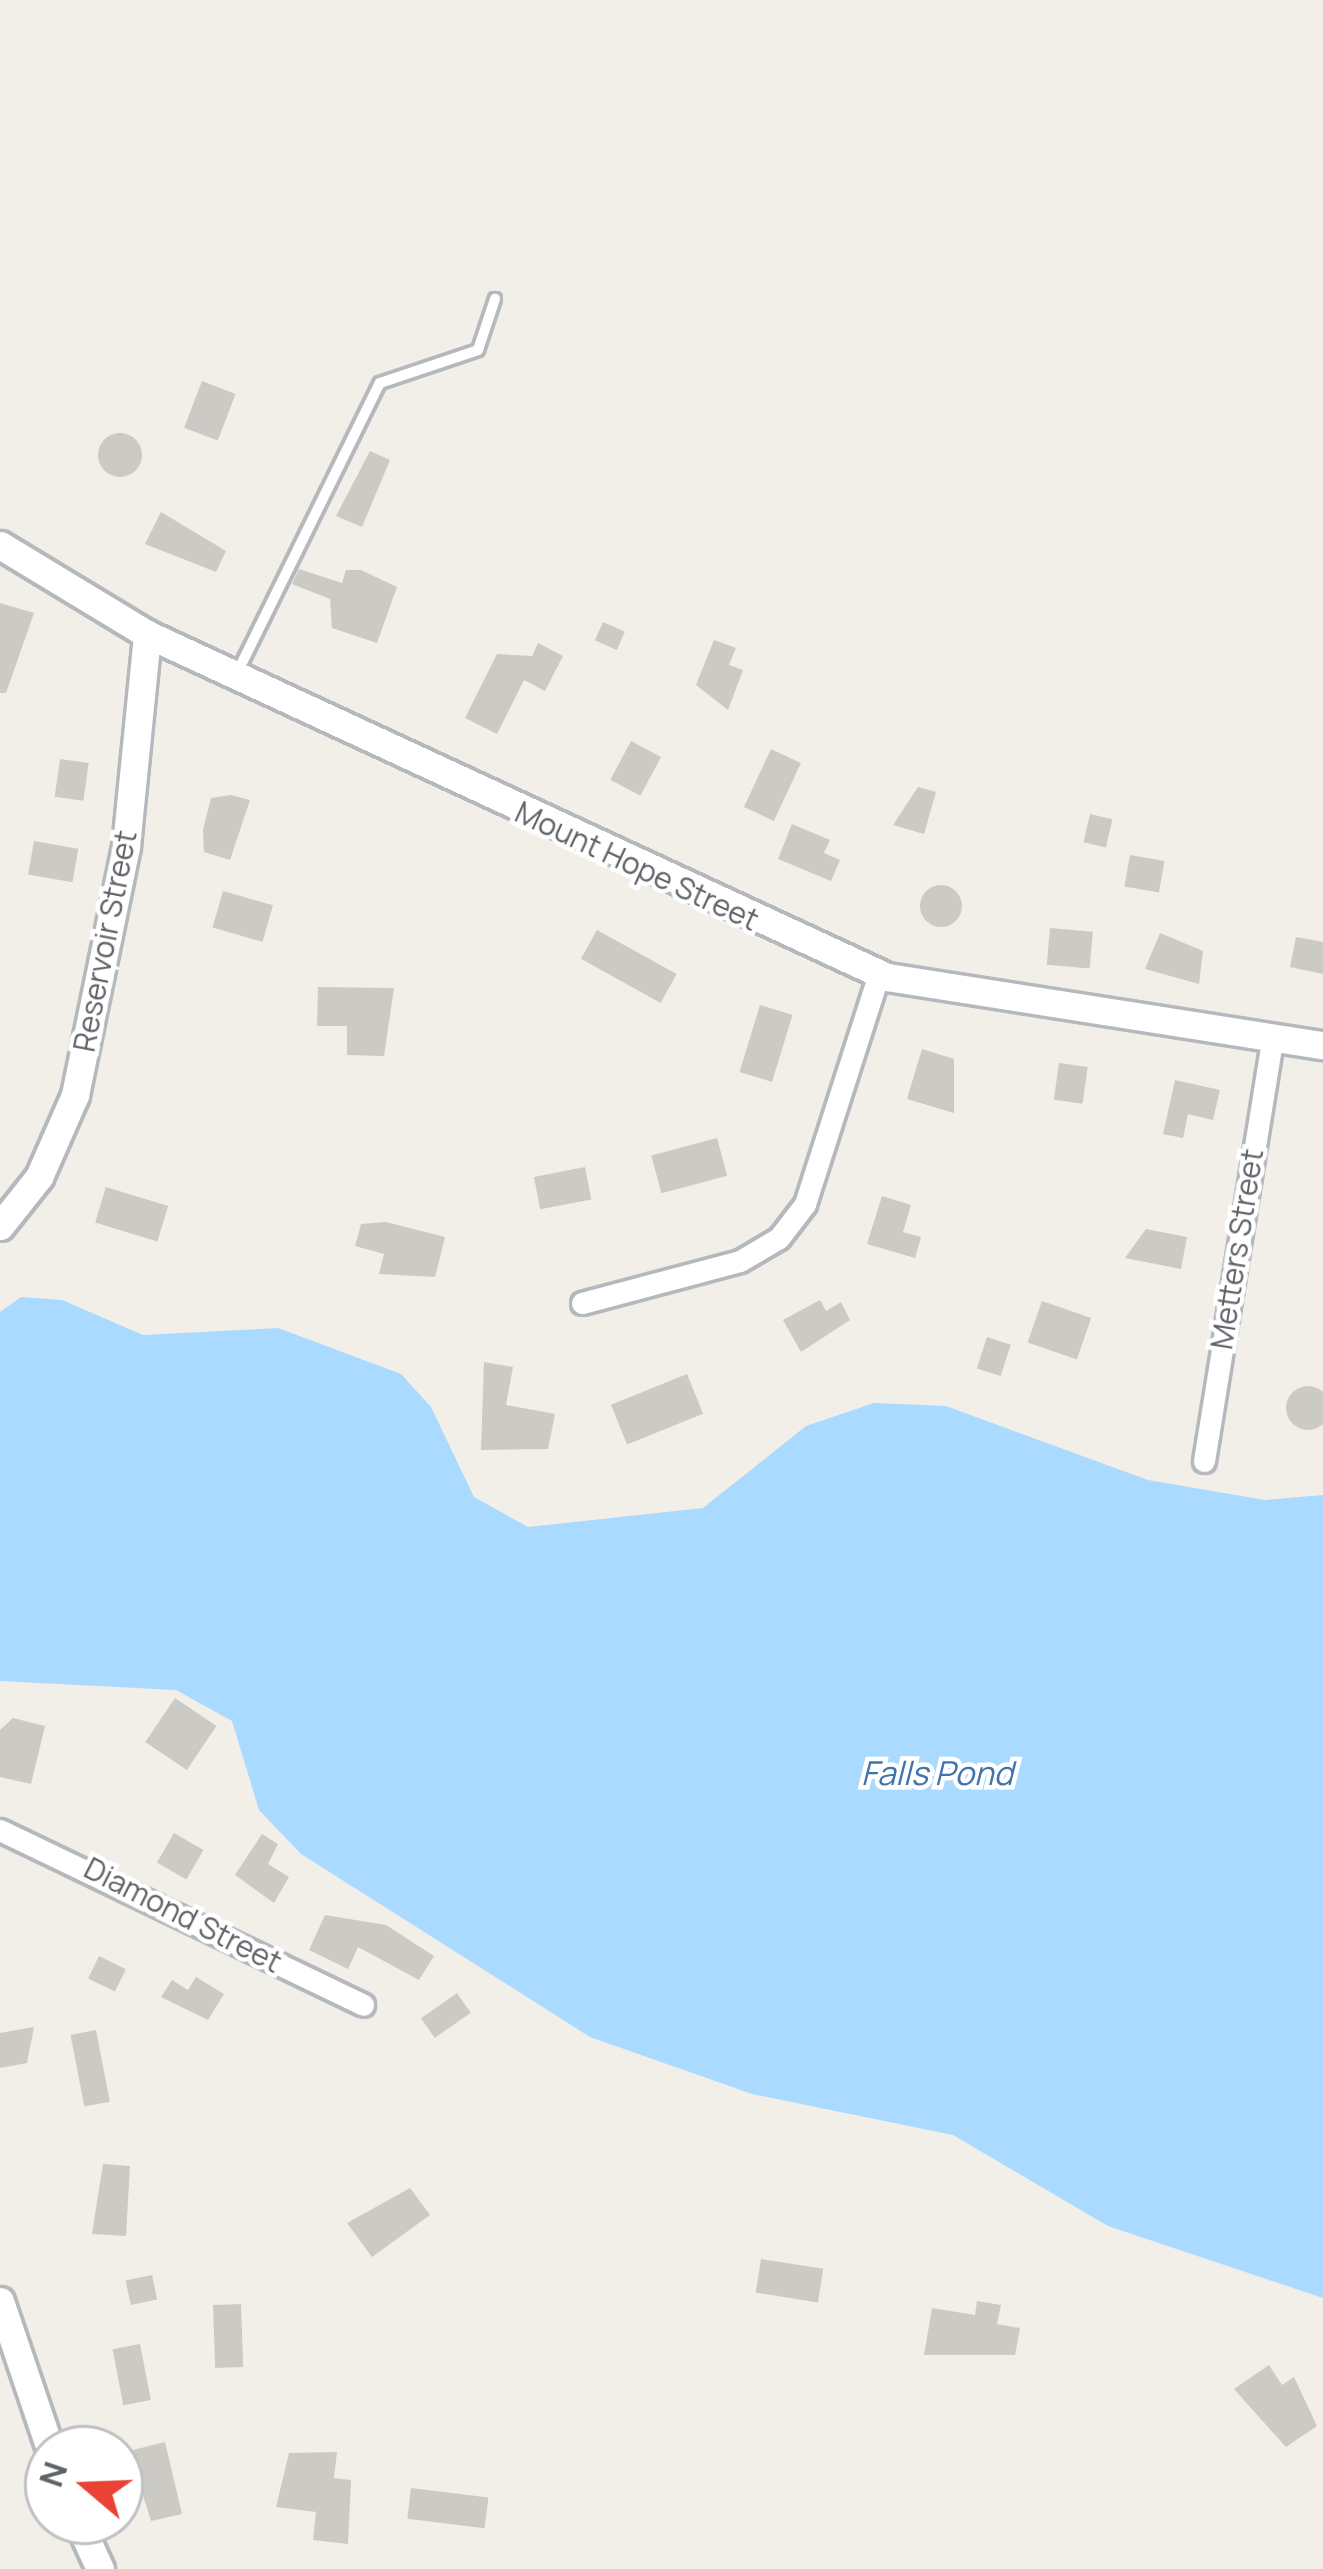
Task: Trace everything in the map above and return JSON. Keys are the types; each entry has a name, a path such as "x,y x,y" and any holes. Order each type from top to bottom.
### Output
{"street":[{"name":"Mount Hope Street","path":"0,545 147,634 879,973 966,997 1323,1045"},
{"name":"Reservoir Street","path":"0,1226 39,1178 75,1095 126,846 147,634"},
{"path":"582,1303 740,1261 778,1238 806,1204 879,973"},
{"name":"Metters Street","path":"1204,1460 1272,1039"},
{"name":"Diamond Street","path":"0,1830 363,2005"},
{"path":"0,2301 42,2425"}],"lane":[{"path":"236,676 380,383 478,350 495,299"}],"water":[{"name":"Falls Pond","path":"21,1297 62,1300 143,1335 278,1328 401,1374 431,1407 474,1497 528,1527 703,1508 806,1426 874,1403 946,1406 1148,1480 1265,1500 1323,1495 1323,2298 1108,2226 953,2135 752,2094 590,2037 301,1854 259,1810 232,1721 176,1690 0,1681 0,1312"}],"building":[{"path":"202,381 236,394 218,441 184,428"},
{"path":"120,433 136,439 142,455 136,471 120,477 104,471 98,455 104,439"},
{"path":"370,451 390,460 362,527 336,516"},
{"path":"161,512 226,551 216,572 145,544"},
{"path":"299,569 342,583 346,570 361,570 397,587 377,643 332,628 330,599 292,584"},
{"path":"0,603 34,613 6,693 0,693"},
{"path":"603,622 625,632 617,650 595,640"},
{"path":"714,640 736,648 729,665 743,670 728,710 696,685"},
{"path":"538,643 563,656 545,691 524,680 497,734 465,718 497,654 532,656"},
{"path":"631,741 661,757 640,796 610,780"},
{"path":"771,749 801,763 774,821 744,807"},
{"path":"60,759 89,763 83,801 55,797"},
{"path":"918,787 936,792 924,834 893,825"},
{"path":"231,795 250,800 230,860 204,852 203,830 211,798"},
{"path":"1090,814 1112,819 1106,847 1083,842"},
{"path":"792,824 830,840 824,853 840,860 831,881 778,859"},
{"path":"34,841 78,849 72,882 28,874"},
{"path":"1130,855 1164,861 1159,893 1124,887"},
{"path":"941,885 956,891 962,906 956,921 941,927 926,921 920,906 926,891"},
{"path":"223,891 273,905 263,942 213,928"},
{"path":"1050,928 1093,932 1090,969 1047,965"},
{"path":"597,930 677,974 661,1003 581,959"},
{"path":"1160,933 1203,951 1199,984 1145,969"},
{"path":"1296,937 1323,942 1323,974 1290,967"},
{"path":"318,987 394,988 384,1056 347,1055 347,1026 317,1026"},
{"path":"760,1005 793,1015 772,1082 740,1072"},
{"path":"922,1049 954,1059 954,1113 907,1099"},
{"path":"1059,1063 1088,1067 1083,1104 1054,1100"},
{"path":"1175,1080 1220,1090 1213,1120 1188,1114 1183,1138 1163,1134"},
{"path":"717,1138 727,1176 661,1193 651,1156"},
{"path":"585,1167 591,1199 540,1209 534,1177"},
{"path":"106,1187 168,1206 157,1241 95,1222"},
{"path":"882,1196 911,1205 903,1232 921,1237 915,1258 867,1244"},
{"path":"386,1222 445,1237 435,1277 379,1274 384,1254 355,1246 361,1224"},
{"path":"1146,1229 1187,1237 1181,1269 1125,1258"},
{"path":"820,1300 826,1311 841,1302 850,1320 801,1352 783,1320"},
{"path":"1042,1301 1091,1318 1077,1360 1028,1343"},
{"path":"987,1337 1011,1345 1001,1376 977,1368"},
{"path":"484,1362 513,1367 506,1405 555,1414 548,1449 481,1450"},
{"path":"687,1374 703,1414 627,1445 611,1405"},
{"path":"1308,1386 1324,1392 1330,1408 1324,1424 1308,1430 1292,1424 1286,1408 1292,1392"},
{"path":"175,1698 216,1726 187,1770 145,1742"},
{"path":"13,1718 45,1726 31,1784 0,1777 0,1730"},
{"path":"174,1833 203,1850 186,1879 157,1862"},
{"path":"262,1834 278,1844 268,1864 289,1877 274,1903 235,1875"},
{"path":"325,1915 386,1925 434,1956 419,1980 358,1947 348,1969 309,1950"},
{"path":"99,1956 126,1969 115,1992 88,1978"},
{"path":"196,1977 224,1994 208,2020 161,1997 172,1980 188,1990"},
{"path":"457,1993 471,2013 435,2038 421,2018"},
{"path":"34,2027 27,2063 0,2068 0,2033"},
{"path":"96,2030 110,2102 84,2107 70,2035"},
{"path":"103,2164 130,2166 126,2236 92,2234"},
{"path":"410,2188 430,2215 372,2257 347,2223"},
{"path":"761,2259 823,2269 818,2302 756,2293"},
{"path":"152,2275 157,2299 131,2305 126,2281"},
{"path":"977,2301 1001,2305 997,2324 1020,2328 1015,2355 924,2355 932,2308 975,2315"},
{"path":"241,2304 243,2367 215,2368 213,2305"},
{"path":"140,2344 151,2400 123,2405 113,2349"},
{"path":"1269,2365 1282,2385 1294,2377 1317,2426 1286,2447 1234,2389"},
{"path":"165,2442 182,2514 151,2521 144,2499 144,2447"},
{"path":"337,2452 334,2478 351,2480 348,2544 313,2540 316,2512 276,2507 289,2453"},
{"path":"411,2488 488,2498 485,2528 407,2519"}]}
